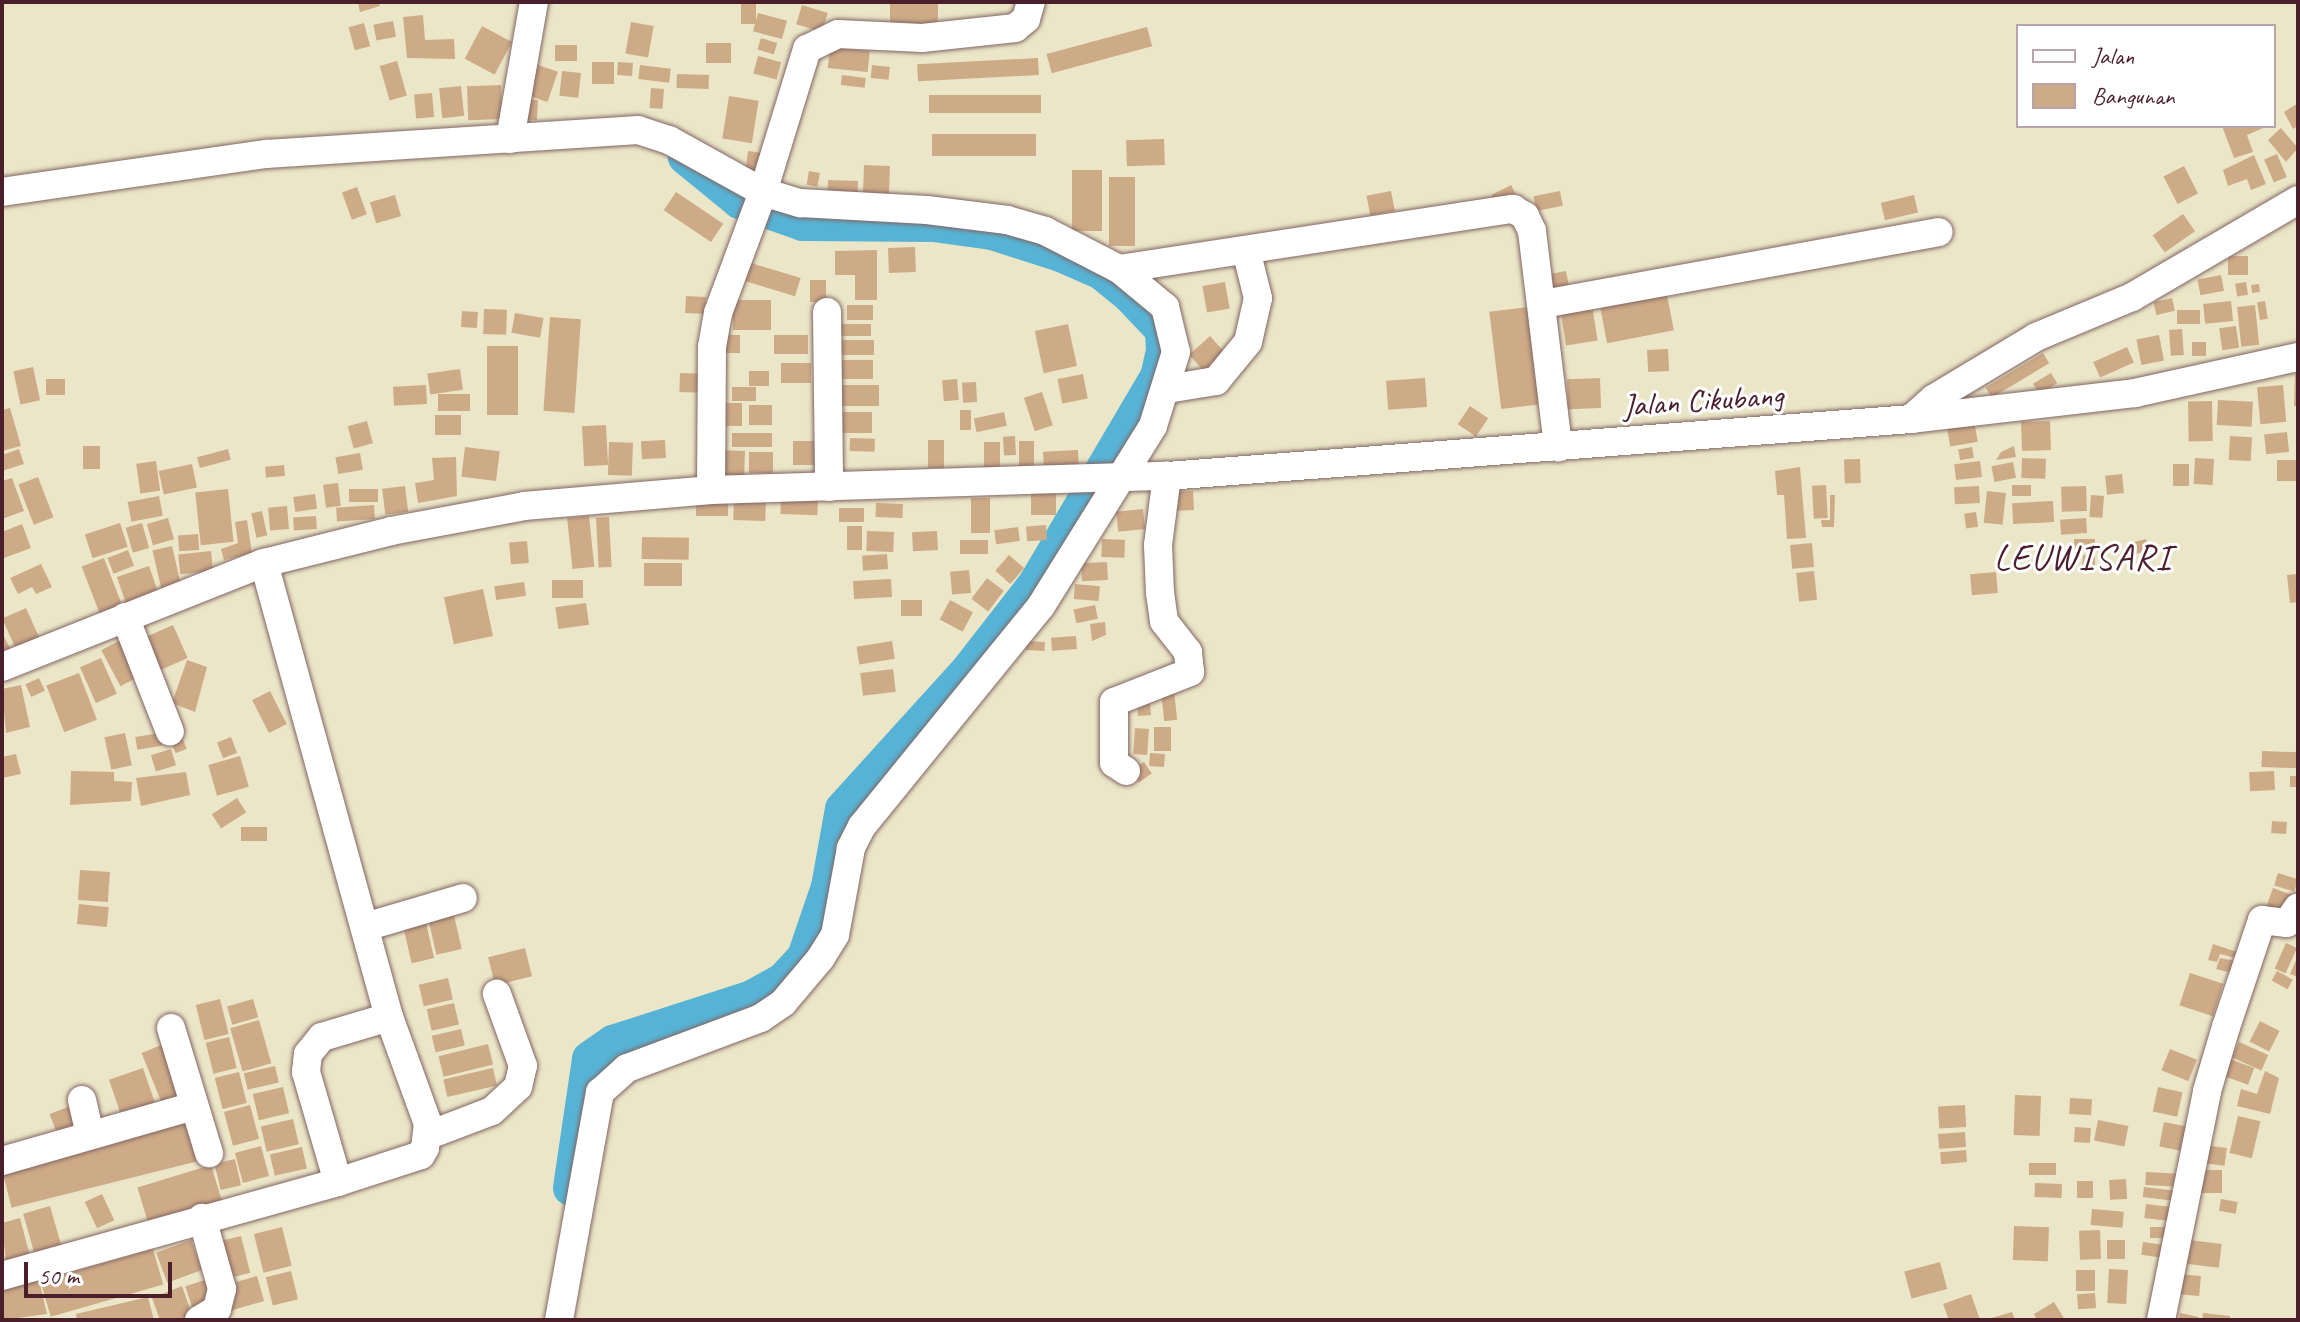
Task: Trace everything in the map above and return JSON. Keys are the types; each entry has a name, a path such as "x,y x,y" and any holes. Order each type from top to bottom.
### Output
{"street":[{"path":"510,139 534,2"},
{"path":"711,490 712,347 729,273 758,205 799,62 813,44 851,32 922,38 1015,28 1026,19 1031,2"},
{"path":"2,192 266,154 625,130 653,133 758,205 1007,220 1067,239 1119,269 1165,307 1176,352 1167,389 1105,479 1041,606 862,826 851,848 835,935 804,981 761,1018 627,1068 600,1092 559,1320"},
{"path":"1911,419 1933,399 2036,337 2132,297 2298,200"},
{"path":"1119,269 1513,209 1525,216 1532,231 1558,447"},
{"path":"1543,304 1938,232"},
{"path":"1167,389 1216,381 1248,342 1258,298 1246,250"},
{"path":"827,312 829,487"},
{"name":"Jalan Cikubang","path":"2,667 264,563 509,508 711,490 1167,476 1911,419 2135,393 2298,357"},
{"path":"1126,771 1114,763 1114,702 1190,672 1188,652 1164,621 1160,593 1158,545 1167,476"},
{"path":"2,1276 338,1182 421,1155 429,1135 389,1017 264,563"},
{"path":"125,617 170,732"},
{"path":"365,927 463,898"},
{"path":"2161,1320 2207,1091 2226,1027 2261,922 2287,923 2298,907"},
{"path":"429,1135 492,1111 518,1087 523,1066 497,994"},
{"path":"338,1182 306,1072 308,1054 322,1037 389,1017"},
{"path":"171,1028 209,1153"},
{"path":"82,1100 90,1135"},
{"path":"2,1161 194,1106"},
{"path":"199,1320 217,1309 222,1289 202,1218"}],"building":[{"path":"358,2 378,2 380,6 360,12"},
{"path":"741,2 756,2 756,24 741,24"},
{"path":"890,2 938,2 938,24 890,24"},
{"path":"802,5 828,13 822,32 796,24"},
{"path":"758,13 787,21 782,39 753,31"},
{"path":"423,15 425,40 454,39 455,59 407,58 403,17"},
{"path":"393,21 396,37 376,41 373,25"},
{"path":"631,22 654,26 648,58 625,54"},
{"path":"364,23 370,46 355,50 349,27"},
{"path":"482,26 512,42 495,75 465,59"},
{"path":"1147,27 1152,46 1052,73 1047,54"},
{"path":"761,38 777,43 774,54 757,49"},
{"path":"706,43 731,43 731,63 706,63"},
{"path":"555,45 577,45 577,61 555,61"},
{"path":"830,47 870,51 868,72 828,68"},
{"path":"758,56 781,62 777,80 753,73"},
{"path":"1038,58 1039,75 918,81 917,64"},
{"path":"397,61 407,96 390,101 380,66"},
{"path":"592,62 614,62 614,84 592,84"},
{"path":"618,62 633,63 632,76 617,75"},
{"path":"538,65 558,72 547,102 528,95"},
{"path":"640,65 671,69 669,83 638,79"},
{"path":"872,65 890,67 889,80 871,78"},
{"path":"562,71 581,73 578,98 559,96"},
{"path":"677,74 709,75 708,89 677,88"},
{"path":"842,75 866,78 865,88 841,85"},
{"path":"501,85 502,119 468,120 467,86"},
{"path":"461,86 464,116 442,118 439,88"},
{"path":"651,88 664,89 663,109 650,108"},
{"path":"432,93 434,117 416,118 414,95"},
{"path":"929,95 1041,95 1041,113 929,113"},
{"path":"729,96 759,101 752,143 722,138"},
{"path":"517,99 538,100 537,120 516,119"},
{"path":"2298,103 2298,126 2293,129 2284,112"},
{"path":"2223,128 2263,128 2247,135 2253,152 2234,158"},
{"path":"2281,128 2298,148 2286,162 2268,140"},
{"path":"932,134 1036,134 1036,156 932,156"},
{"path":"1164,139 1165,165 1127,166 1126,140"},
{"path":"748,151 765,153 763,171 746,169"},
{"path":"2277,154 2287,177 2274,182 2264,159"},
{"path":"2254,155 2266,184 2251,190 2247,179 2228,186 2223,170"},
{"path":"864,165 890,166 889,197 863,196"},
{"path":"2184,166 2198,194 2178,204 2164,176"},
{"path":"1072,170 1102,170 1102,231 1072,231"},
{"path":"809,171 820,173 817,187 807,185"},
{"path":"1109,177 1135,177 1135,246 1109,246"},
{"path":"828,180 858,181 857,196 827,195"},
{"path":"1511,185 1517,197 1497,207 1491,195"},
{"path":"357,187 367,214 352,220 342,192"},
{"path":"1391,191 1395,211 1370,215 1366,196"},
{"path":"1560,191 1563,206 1536,211 1533,196"},
{"path":"676,192 723,224 711,242 664,210"},
{"path":"395,195 401,216 376,223 370,202"},
{"path":"1914,195 1918,213 1885,220 1881,203"},
{"path":"2183,214 2195,231 2165,252 2153,235"},
{"path":"915,247 916,272 889,273 888,248"},
{"path":"877,250 877,300 855,300 855,275 835,275 835,251"},
{"path":"2228,256 2248,256 2248,275 2228,275"},
{"path":"748,262 801,278 795,296 742,280"},
{"path":"1566,271 1569,287 1548,291 1545,275"},
{"path":"2221,275 2224,291 2200,295 2197,280"},
{"path":"810,280 826,280 826,302 810,302"},
{"path":"1225,282 1230,309 1207,313 1202,286"},
{"path":"2246,282 2248,295 2237,297 2235,284"},
{"path":"2259,284 2260,292 2252,293 2251,285"},
{"path":"1667,295 1674,330 1607,343 1600,308"},
{"path":"686,296 706,297 705,314 685,313"},
{"path":"2172,298 2175,311 2156,315 2153,302"},
{"path":"733,300 771,300 771,330 733,330"},
{"path":"2231,301 2233,321 2205,324 2203,304"},
{"path":"2265,301 2268,319 2260,320 2257,302"},
{"path":"847,305 873,305 873,320 847,320"},
{"path":"1592,305 1598,341 1566,346 1560,310"},
{"path":"2255,305 2259,345 2241,347 2237,307"},
{"path":"1528,307 1540,404 1501,409 1489,312"},
{"path":"484,309 507,310 506,335 483,334"},
{"path":"2177,310 2200,310 2200,324 2177,324"},
{"path":"462,311 478,312 477,328 461,327"},
{"path":"515,313 544,318 540,338 512,333"},
{"path":"550,317 581,319 574,413 543,411"},
{"path":"835,324 871,324 871,336 835,336"},
{"path":"1068,324 1077,366 1044,373 1035,331"},
{"path":"2236,326 2239,348 2222,350 2219,328"},
{"path":"2182,329 2184,355 2171,356 2169,330"},
{"path":"718,335 740,335 740,353 718,353"},
{"path":"774,335 808,335 808,354 774,354"},
{"path":"2159,335 2164,361 2141,365 2136,339"},
{"path":"1210,336 1227,355 1206,373 1189,355"},
{"path":"837,340 874,340 874,355 837,355"},
{"path":"2192,342 2206,342 2206,356 2192,356"},
{"path":"487,346 518,346 518,415 487,415"},
{"path":"2127,347 2134,363 2100,378 2093,362"},
{"path":"1668,349 1669,371 1648,372 1647,350"},
{"path":"2043,353 2049,363 1992,398 1986,388"},
{"path":"840,360 873,360 873,379 840,379"},
{"path":"781,363 811,363 811,383 781,383"},
{"path":"33,367 40,400 21,404 13,371"},
{"path":"460,369 463,390 430,394 427,374"},
{"path":"749,371 769,371 769,386 749,386"},
{"path":"680,373 703,374 702,393 679,392"},
{"path":"2051,373 2057,383 2039,394 2033,384"},
{"path":"1083,374 1088,399 1062,404 1057,379"},
{"path":"2295,374 2298,374 2298,406 2294,406"},
{"path":"1425,378 1427,407 1388,410 1386,381"},
{"path":"1600,378 1601,408 1568,409 1567,379"},
{"path":"46,379 65,379 65,395 46,395"},
{"path":"957,379 959,400 944,401 942,380"},
{"path":"976,382 977,402 963,403 962,383"},
{"path":"426,385 427,404 394,406 393,387"},
{"path":"832,385 879,385 879,406 832,406"},
{"path":"2283,385 2286,422 2260,424 2257,387"},
{"path":"732,387 756,387 756,401 732,401"},
{"path":"1042,392 1053,425 1035,431 1024,398"},
{"path":"438,394 470,394 470,411 438,411"},
{"path":"2218,400 2253,402 2252,427 2217,425"},
{"path":"2188,401 2212,401 2213,441 2189,441"},
{"path":"723,403 742,403 742,426 723,426"},
{"path":"749,405 772,405 772,425 749,425"},
{"path":"1470,406 1488,418 1476,437 1458,424"},
{"path":"10,408 21,446 2,451 2,410"},
{"path":"960,410 971,410 971,430 960,430"},
{"path":"836,412 872,412 872,433 836,433"},
{"path":"1004,412 1007,426 977,432 974,418"},
{"path":"435,415 461,415 461,435 435,435"},
{"path":"1974,420 1978,442 1950,447 1946,425"},
{"path":"367,421 373,443 354,448 348,426"},
{"path":"2050,421 2051,450 2022,451 2021,422"},
{"path":"606,425 608,465 584,466 582,426"},
{"path":"2287,432 2289,452 2266,454 2264,434"},
{"path":"732,433 772,433 772,447 732,447"},
{"path":"1015,436 1016,455 1004,456 1003,437"},
{"path":"2230,436 2252,437 2251,461 2229,460"},
{"path":"850,438 875,439 875,452 850,451"},
{"path":"665,440 666,458 642,459 641,441"},
{"path":"928,440 944,440 944,468 928,468"},
{"path":"793,441 823,441 823,465 793,465"},
{"path":"1019,441 1034,441 1034,475 1019,475"},
{"path":"609,442 633,443 632,476 608,475"},
{"path":"984,442 1000,442 1000,469 984,469"},
{"path":"83,446 100,446 100,469 83,469"},
{"path":"2014,446 2016,457 1996,460 2001,452"},
{"path":"465,447 500,451 496,481 461,477"},
{"path":"1972,447 1974,458 1960,460 1958,449"},
{"path":"19,449 24,464 2,471 2,455"},
{"path":"228,449 231,460 200,468 197,457"},
{"path":"718,450 745,451 744,480 717,479"},
{"path":"1078,450 1079,470 1044,472 1043,452"},
{"path":"749,452 773,452 773,473 749,473"},
{"path":"360,453 363,470 338,474 335,457"},
{"path":"456,457 457,496 418,503 415,483 434,480 432,458"},
{"path":"2022,458 2046,459 2045,479 2021,478"},
{"path":"2195,458 2214,459 2213,485 2194,484"},
{"path":"1860,459 1861,483 1845,484 1844,460"},
{"path":"2277,460 2298,460 2298,481 2277,481"},
{"path":"156,461 160,491 140,493 136,464"},
{"path":"1980,461 1982,477 1956,480 1954,464"},
{"path":"2013,462 2016,478 1994,482 1991,466"},
{"path":"192,464 197,487 164,495 159,471"},
{"path":"2173,464 2189,464 2189,486 2173,486"},
{"path":"284,465 285,476 266,478 265,467"},
{"path":"1800,467 1806,538 1787,539 1784,495 1777,495 1775,471"},
{"path":"2122,474 2124,493 2107,495 2105,476"},
{"path":"38,477 53,517 34,525 18,485"},
{"path":"12,478 24,511 2,519 2,481"},
{"path":"338,483 341,506 326,508 323,485"},
{"path":"1826,485 1828,518 1814,519 1812,486"},
{"path":"2012,485 2031,485 2031,496 2012,496"},
{"path":"405,486 408,512 385,515 382,489"},
{"path":"1979,486 1980,503 1955,504 1954,487"},
{"path":"2086,486 2087,511 2062,512 2061,487"},
{"path":"228,489 234,542 201,545 195,492"},
{"path":"349,489 378,489 378,502 349,502"},
{"path":"1193,491 1194,510 1173,511 1172,492"},
{"path":"1987,491 2006,493 2003,525 1984,523"},
{"path":"1031,493 1056,493 1056,515 1031,515"},
{"path":"315,494 317,509 295,512 293,497"},
{"path":"696,495 728,495 728,516 696,516"},
{"path":"1830,495 1835,495 1834,527 1822,527 1821,520 1830,520"},
{"path":"2091,495 2104,496 2102,518 2089,517"},
{"path":"159,496 163,516 131,522 128,502"},
{"path":"781,498 818,499 817,515 780,514"},
{"path":"971,498 990,498 990,533 971,533"},
{"path":"734,499 766,500 765,521 733,520"},
{"path":"2053,501 2054,522 2013,524 2012,503"},
{"path":"876,503 903,504 902,518 876,517"},
{"path":"374,505 375,519 337,522 336,508"},
{"path":"287,506 289,529 270,531 268,508"},
{"path":"839,508 864,508 864,522 839,522"},
{"path":"1143,509 1145,529 1118,532 1116,512"},
{"path":"262,511 267,535 256,538 251,513"},
{"path":"1976,512 1978,527 1966,529 1964,514"},
{"path":"316,516 317,529 294,531 293,518"},
{"path":"589,516 594,567 572,569 567,518"},
{"path":"609,517 612,567 599,568 596,518"},
{"path":"168,518 174,539 153,545 147,524"},
{"path":"2086,518 2087,533 2061,535 2060,520"},
{"path":"247,520 252,553 224,560 221,549 238,543 235,522"},
{"path":"120,523 128,547 93,558 85,534"},
{"path":"142,523 149,548 133,553 126,528"},
{"path":"22,524 31,548 4,558 2,532"},
{"path":"1046,525 1047,540 1027,541 1026,526"},
{"path":"847,526 862,526 862,550 847,550"},
{"path":"1018,527 1020,541 996,544 994,530"},
{"path":"867,531 894,532 893,552 866,551"},
{"path":"937,531 938,550 913,551 912,532"},
{"path":"198,534 199,550 179,551 178,535"},
{"path":"642,537 689,538 689,560 642,559"},
{"path":"1102,539 1125,540 1124,558 1101,557"},
{"path":"2074,539 2095,539 2095,549 2074,549"},
{"path":"2146,539 2149,551 2134,554 2131,543"},
{"path":"960,540 988,540 988,554 960,554"},
{"path":"527,541 529,563 511,564 509,543"},
{"path":"1812,543 1814,567 1792,569 1790,545"},
{"path":"172,546 181,585 162,589 153,550"},
{"path":"128,550 134,566 114,574 107,558"},
{"path":"211,551 213,571 180,574 178,554"},
{"path":"887,554 888,569 863,571 862,556"},
{"path":"1009,555 1024,568 1010,584 995,571"},
{"path":"2083,555 2095,556 2095,568 2082,568"},
{"path":"104,558 122,605 100,613 82,567"},
{"path":"1107,562 1108,580 1082,581 1081,563"},
{"path":"644,563 682,563 682,586 644,586"},
{"path":"41,564 52,587 36,594 32,587 18,594 10,578"},
{"path":"149,566 158,592 126,604 117,577"},
{"path":"969,570 971,593 952,595 950,572"},
{"path":"1814,571 1817,600 1799,602 1796,573"},
{"path":"1996,572 1998,593 1972,595 1970,574"},
{"path":"2298,574 2298,602 2290,603 2287,575"},
{"path":"987,578 1004,591 988,611 971,599"},
{"path":"891,579 892,597 854,599 853,581"},
{"path":"552,580 583,580 583,598 552,598"},
{"path":"524,582 526,596 496,600 494,586"},
{"path":"1075,584 1100,586 1099,601 1074,599"},
{"path":"483,589 493,636 454,644 444,597"},
{"path":"901,600 922,600 922,616 901,616"},
{"path":"950,600 973,612 963,632 940,619"},
{"path":"586,603 589,625 558,629 555,607"},
{"path":"1095,605 1098,619 1076,623 1073,610"},
{"path":"26,608 42,644 18,654 2,619"},
{"path":"1105,622 1106,635 1092,641 1090,624"},
{"path":"173,625 188,658 157,672 142,639"},
{"path":"2,633 13,654 2,660"},
{"path":"1076,636 1077,649 1052,651 1051,638"},
{"path":"126,637 145,673 121,686 101,650"},
{"path":"892,641 895,659 859,664 856,647"},
{"path":"1026,641 1045,642 1045,651 1026,650"},
{"path":"101,658 117,694 96,703 80,667"},
{"path":"187,660 207,667 195,712 172,703"},
{"path":"893,669 896,692 863,696 860,673"},
{"path":"79,673 97,720 64,732 46,686"},
{"path":"39,678 45,691 31,697 25,684"},
{"path":"21,685 30,727 6,733 2,689"},
{"path":"1149,689 1151,715 1138,716 1137,696"},
{"path":"1174,690 1177,720 1164,721 1161,691"},
{"path":"270,691 287,724 269,733 252,700"},
{"path":"1154,727 1171,727 1171,751 1154,751"},
{"path":"1135,728 1149,729 1147,755 1133,754"},
{"path":"180,732 187,749 176,753 169,736"},
{"path":"125,733 132,765 111,770 104,737"},
{"path":"160,733 162,746 137,750 135,737"},
{"path":"231,737 237,753 223,758 217,742"},
{"path":"171,749 176,765 156,771 151,755"},
{"path":"2262,751 2298,752 2297,768 2261,767"},
{"path":"1150,753 1165,754 1164,767 1149,766"},
{"path":"16,754 21,774 2,778 2,757"},
{"path":"240,756 249,787 217,796 208,765"},
{"path":"1144,762 1152,774 1139,783 1131,771"},
{"path":"71,771 114,772 114,781 132,782 131,801 70,805"},
{"path":"2274,771 2275,790 2250,791 2249,772"},
{"path":"186,772 190,795 141,806 136,778"},
{"path":"2290,776 2298,776 2298,787 2290,787"},
{"path":"237,798 246,812 221,829 212,814"},
{"path":"2272,821 2287,822 2286,834 2271,833"},
{"path":"241,827 267,827 267,841 241,841"},
{"path":"80,870 110,872 108,902 78,900"},
{"path":"2278,873 2298,879 2294,892 2274,885"},
{"path":"2273,888 2292,895 2283,919 2264,912"},
{"path":"79,904 109,907 107,927 77,924"},
{"path":"453,911 462,949 436,955 428,917"},
{"path":"426,923 434,958 412,963 404,928"},
{"path":"2286,943 2297,948 2286,973 2275,969"},
{"path":"2213,944 2237,952 2236,958 2220,954 2217,962 2208,960"},
{"path":"525,948 532,976 495,985 488,957"},
{"path":"2298,956 2298,977 2290,974"},
{"path":"2220,958 2236,961 2232,973 2216,969"},
{"path":"2277,971 2293,980 2287,989 2272,981"},
{"path":"2190,973 2223,984 2213,1016 2179,1005"},
{"path":"448,978 453,999 424,1006 419,985"},
{"path":"220,999 229,1034 204,1040 196,1005"},
{"path":"253,999 258,1017 232,1025 227,1006"},
{"path":"454,1003 459,1024 432,1031 427,1009"},
{"path":"259,1020 271,1063 243,1072 230,1028"},
{"path":"2260,1021 2280,1031 2269,1051 2250,1041"},
{"path":"461,1029 465,1046 436,1052 432,1036"},
{"path":"229,1037 237,1068 213,1074 206,1043"},
{"path":"174,1040 195,1092 163,1105 142,1053"},
{"path":"2239,1042 2268,1055 2261,1071 2232,1058"},
{"path":"488,1044 493,1064 444,1077 439,1056"},
{"path":"2170,1049 2197,1060 2188,1081 2161,1070"},
{"path":"2227,1058 2254,1068 2248,1085 2221,1075"},
{"path":"275,1066 279,1083 248,1090 244,1073"},
{"path":"143,1068 157,1109 123,1120 109,1080"},
{"path":"493,1068 497,1086 447,1097 443,1079"},
{"path":"2265,1071 2279,1078 2270,1114 2237,1106 2241,1089 2257,1094"},
{"path":"239,1072 247,1103 222,1109 215,1078"},
{"path":"283,1087 289,1113 259,1120 253,1094"},
{"path":"2158,1087 2182,1092 2177,1117 2153,1111"},
{"path":"2015,1095 2041,1096 2040,1136 2014,1135"},
{"path":"2070,1098 2092,1099 2091,1115 2069,1114"},
{"path":"86,1100 95,1124 59,1138 50,1114"},
{"path":"250,1105 259,1139 233,1146 224,1112"},
{"path":"1965,1105 1966,1127 1939,1128 1938,1106"},
{"path":"2238,1116 2260,1121 2252,1158 2229,1153"},
{"path":"293,1119 299,1144 267,1152 261,1126"},
{"path":"2098,1120 2128,1126 2124,1147 2094,1141"},
{"path":"194,1121 204,1160 12,1208 2,1169"},
{"path":"2164,1122 2190,1127 2185,1152 2159,1147"},
{"path":"2075,1127 2091,1128 2090,1143 2074,1142"},
{"path":"1965,1132 1966,1147 1939,1149 1938,1134"},
{"path":"2203,1145 2227,1148 2225,1166 2201,1163"},
{"path":"261,1146 269,1176 243,1183 235,1153"},
{"path":"302,1147 307,1168 275,1176 270,1154"},
{"path":"1966,1150 1967,1162 1941,1164 1940,1152"},
{"path":"235,1159 241,1185 221,1190 215,1164"},
{"path":"2029,1163 2056,1163 2056,1175 2029,1175"},
{"path":"211,1165 223,1205 150,1228 137,1188"},
{"path":"2195,1170 2222,1170 2222,1193 2195,1193"},
{"path":"2146,1172 2180,1174 2179,1187 2145,1185"},
{"path":"2126,1179 2127,1199 2110,1200 2109,1180"},
{"path":"2077,1181 2093,1181 2093,1198 2077,1198"},
{"path":"2035,1183 2062,1184 2061,1198 2035,1197"},
{"path":"2144,1187 2175,1191 2174,1201 2143,1197"},
{"path":"102,1194 114,1220 97,1228 85,1202"},
{"path":"2221,1199 2238,1202 2236,1214 2219,1211"},
{"path":"2146,1204 2171,1207 2169,1221 2144,1218"},
{"path":"50,1206 62,1247 35,1255 23,1214"},
{"path":"2092,1209 2124,1212 2122,1228 2091,1225"},
{"path":"20,1218 30,1256 6,1263 2,1223"},
{"path":"2014,1226 2049,1227 2048,1261 2013,1260"},
{"path":"282,1227 292,1266 264,1273 254,1234"},
{"path":"2150,1227 2170,1227 2170,1238 2150,1238"},
{"path":"2100,1230 2101,1259 2080,1260 2079,1231"},
{"path":"241,1236 250,1273 226,1279 217,1242"},
{"path":"191,1240 202,1270 167,1283 156,1253"},
{"path":"2107,1240 2125,1240 2125,1259 2107,1259"},
{"path":"2189,1240 2222,1244 2219,1268 2186,1264"},
{"path":"2143,1242 2171,1246 2169,1259 2141,1255"},
{"path":"153,1249 163,1285 51,1317 41,1281"},
{"path":"1940,1262 1947,1289 1912,1299 1904,1272"},
{"path":"2109,1269 2128,1270 2126,1304 2107,1303"},
{"path":"2076,1270 2095,1270 2095,1291 2076,1291"},
{"path":"291,1271 298,1299 273,1305 266,1277"},
{"path":"2178,1274 2201,1276 2199,1296 2176,1294"},
{"path":"257,1276 264,1301 231,1311 223,1286"},
{"path":"211,1278 218,1300 192,1308 185,1286"},
{"path":"39,1280 47,1314 2,1320 2,1290"},
{"path":"182,1286 193,1317 160,1320 152,1298"},
{"path":"2095,1293 2096,1308 2078,1309 2077,1294"},
{"path":"1971,1294 1980,1320 1949,1320 1943,1304"},
{"path":"148,1297 154,1320 77,1320 76,1314"},
{"path":"2054,1302 2065,1320 2037,1320 2034,1314"},
{"path":"2012,1312 2015,1320 1988,1320 1988,1319"},
{"path":"2180,1313 2199,1317 2198,1320 2179,1320"},
{"path":"2203,1313 2230,1316 2230,1320 2202,1320"}],"waterway":[{"path":"571,1188 590,1059 613,1043 752,998 783,981 805,957 829,887 843,809 969,670 1036,584 1158,377 1164,350 1163,330 1130,295 1102,272 1061,254 992,232 934,224 803,223 740,201 686,157"}],"district":[{"name":"LEUWISARI","path":"2083,558"}]}
